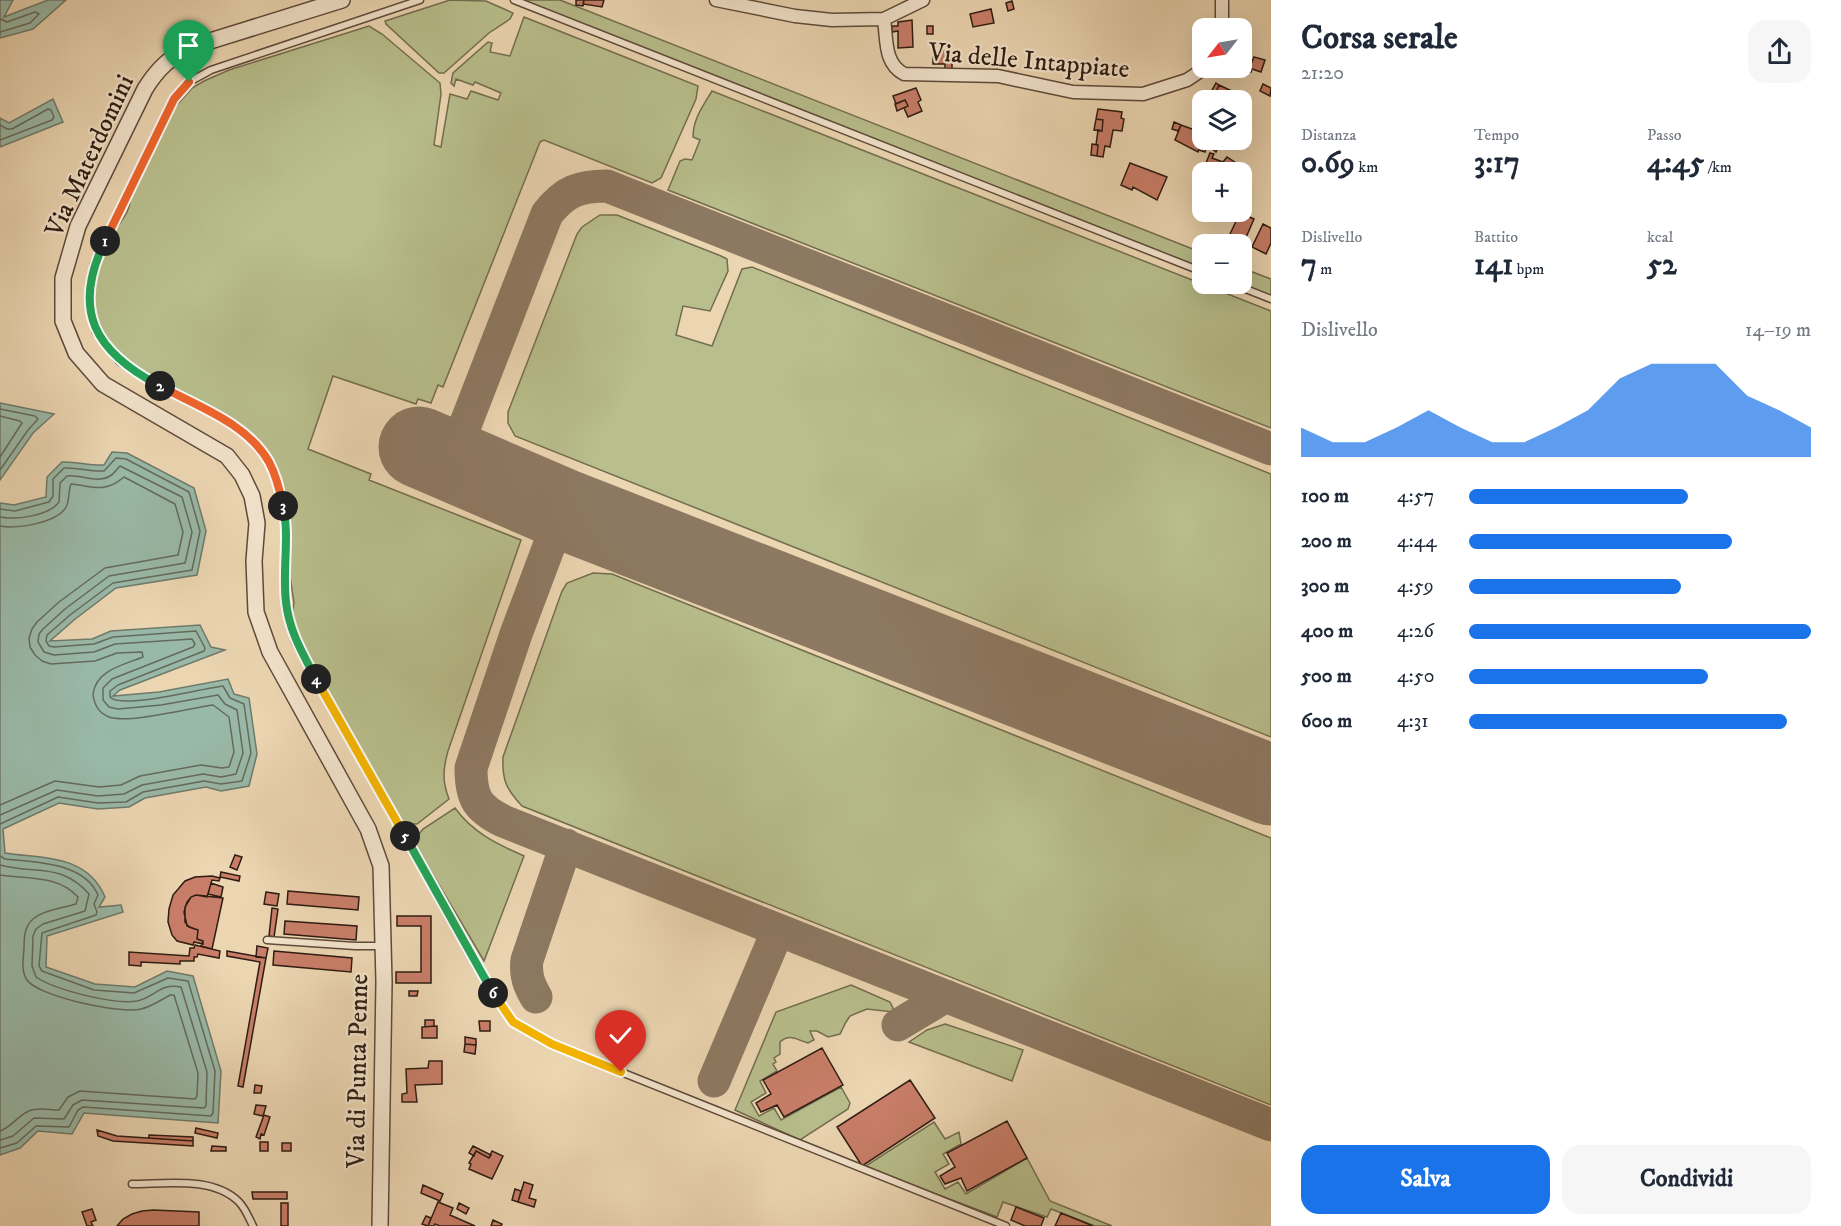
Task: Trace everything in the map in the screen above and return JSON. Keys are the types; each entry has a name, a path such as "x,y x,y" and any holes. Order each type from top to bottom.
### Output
{"street":[{"name":"Via Materdomini","path":"342,0 194,46 176,54 155,74 145,89 78,226 63,278 63,321 76,353 103,384 227,456 242,475 252,496 257,523 254,561 256,612 270,652 368,829 381,866 382,916"},
{"name":"Via delle Intappiate","path":"716,0 795,16 832,20 884,20 922,0"},
{"path":"1221,0 1222,18"},
{"name":"Via delle Intappiate","path":"884,20 890,61 904,74 998,76 1073,92 1143,94 1192,76"},
{"name":"Via di Punta Penne","path":"380,1226 382,916"}],"lane":[{"path":"420,0 211,70 189,82 174,99 94,264 89,305 96,332 119,361 143,377 234,425 250,439 268,461 279,486 286,521 286,603 295,641 486,982 513,1022 552,1044 1006,1226"},
{"path":"514,0 1192,268"},
{"path":"1252,292 1271,299"},
{"path":"267,939 383,946"},
{"path":"132,1184 205,1185 230,1194 242,1204 253,1226"}],"green space":[{"path":"450,0 486,1 513,13 510,19 489,33 444,73 439,73 385,21"},
{"path":"518,0 560,0 1192,249 1192,266"},
{"path":"524,17 698,86 696,99 661,178 652,183 544,140 540,142 443,387 438,385 431,403 418,399 416,404 333,376 308,449 371,474 369,480 521,540 448,751 444,775 449,799 417,824 402,824 300,642 292,613 294,603 289,570 290,512 284,487 267,451 248,431 131,366 116,350 97,319 94,287 104,252 127,212 130,199 175,107 192,88 229,70 369,26 382,34 440,83 441,94 434,145 441,147 450,94 467,99 471,91 498,100 501,93 475,82 473,85 456,79 454,86 451,83 453,73 488,42 492,43 490,52 510,56"},
{"path":"712,91 1192,280 1192,294 1228,294 1271,311 1271,428 668,190 680,161 692,160 700,140 693,137 699,113"},
{"path":"600,215 617,215 727,259 728,271 710,311 683,306 676,335 712,346 742,269 752,267 1271,474 1271,737 515,436 508,423 508,412 577,234 582,227"},
{"path":"1252,272 1271,279 1271,297 1252,290"},
{"path":"593,573 612,574 1271,838 1271,1105 522,806 506,784 503,757 562,591 567,583"},
{"path":"455,808 478,831 524,856 484,961 413,841 423,829"},
{"path":"851,985 890,1002 893,1012 867,1009 850,1016 840,1034 828,1037 817,1031 810,1031 814,1040 808,1043 794,1038 784,1039 780,1042 780,1054 774,1058 776,1062 773,1064 777,1071 760,1081 766,1093 751,1102 759,1116 774,1108 781,1120 841,1087 850,1103 848,1109 800,1140 735,1110 776,1012"},
{"path":"945,1024 1023,1050 1012,1081 909,1042 927,1030"},
{"path":"934,1122 945,1139 959,1132 961,1144 943,1154 949,1164 935,1172 945,1189 958,1182 966,1194 1027,1158 1050,1201 1112,1226 1095,1226 1051,1209 1047,1217 1003,1202 997,1217 864,1167"}],"water":[{"path":"0,0 13,0 4,17 48,0 66,0 33,29 0,38"},
{"path":"53,99 63,122 0,147 0,118 9,123"},
{"path":"0,403 54,414 33,433 0,480"},
{"path":"112,452 127,453 194,488 206,531 197,575 116,588 50,641 92,639 111,631 200,625 211,647 225,650 120,690 113,696 159,692 228,679 234,694 249,698 257,754 249,786 221,791 206,787 145,798 129,807 98,809 59,803 3,829 5,853 49,858 75,866 97,883 105,897 99,907 121,905 123,912 47,936 46,967 95,984 135,987 167,971 193,976 221,1071 218,1123 84,1113 72,1134 38,1131 20,1148 0,1155 0,503 14,505 46,497 47,477 62,462 104,465"}],"building":[{"path":"576,0 584,0 583,6 576,5"},
{"path":"584,0 604,0 602,7 583,4"},
{"path":"1012,1 1014,9 1008,11 1006,3"},
{"path":"991,9 994,23 973,27 970,14"},
{"path":"912,20 913,47 898,48 898,31 892,32 892,26 898,26 898,22"},
{"path":"927,26 933,26 933,34 927,34"},
{"path":"933,51 952,51 952,71 945,71 945,64 933,64"},
{"path":"1254,57 1265,60 1261,72 1252,69"},
{"path":"1216,83 1219,85 1217,90 1212,90"},
{"path":"1263,84 1271,88 1270,96 1260,91"},
{"path":"1219,85 1230,90 1217,90"},
{"path":"916,88 921,100 918,102 922,111 908,117 904,108 908,106 905,100 896,104 893,96"},
{"path":"905,100 908,106 897,111 895,104"},
{"path":"1098,109 1122,112 1121,118 1124,119 1122,131 1113,130 1110,147 1105,146 1103,157 1097,156 1098,130 1102,131 1103,120 1096,119"},
{"path":"1096,119 1103,120 1102,131 1094,130"},
{"path":"1174,122 1181,125 1178,131 1172,129"},
{"path":"1181,125 1192,129 1192,149 1175,140"},
{"path":"1092,144 1098,145 1097,156 1091,155"},
{"path":"1210,153 1214,154 1212,158 1223,162 1206,162"},
{"path":"1227,157 1234,162 1223,162"},
{"path":"1130,163 1167,177 1157,200 1133,187 1132,190 1121,185"},
{"path":"1252,218 1254,219 1247,234 1230,234 1236,222 1252,222"},
{"path":"1263,224 1271,228 1271,243 1266,254 1252,247"},
{"path":"235,855 242,857 237,870 230,867"},
{"path":"221,872 240,876 239,881 220,877"},
{"path":"195,877 220,878 219,881 212,880 207,897 196,895 191,897 184,912 187,926 198,930 197,939 203,941 203,944 194,942 193,945 177,941 172,935 168,922 173,895 185,881"},
{"path":"211,883 223,887 221,897 208,894"},
{"path":"288,891 359,897 358,910 287,904"},
{"path":"266,892 279,894 277,906 264,904"},
{"path":"196,895 223,898 212,949 201,946 203,941 197,939 198,930 189,927 185,922 185,907 191,897"},
{"path":"272,908 278,909 274,937 269,936"},
{"path":"397,916 431,916 431,983 396,983 396,972 421,972 421,926 397,926"},
{"path":"285,921 357,926 356,940 284,934"},
{"path":"195,945 220,951 219,958 198,954 194,957 194,961 180,961 180,964 141,962 141,966 129,965 129,952 189,956 190,948 194,948"},
{"path":"257,946 268,948 266,958 256,957"},
{"path":"227,951 266,958 243,1087 238,1086 260,962 227,956"},
{"path":"274,951 352,958 351,972 273,965"},
{"path":"409,991 418,991 417,996 409,996"},
{"path":"425,1020 434,1020 434,1026 425,1027"},
{"path":"479,1021 490,1021 490,1031 480,1031"},
{"path":"437,1026 437,1038 422,1038 422,1027"},
{"path":"465,1037 476,1039 476,1045 465,1044"},
{"path":"465,1044 476,1045 475,1054 464,1052"},
{"path":"822,1048 843,1085 784,1117 777,1105 761,1112 756,1103 771,1094 763,1080"},
{"path":"429,1061 442,1061 442,1084 415,1085 417,1102 402,1102 402,1094 407,1093 406,1069 428,1068"},
{"path":"910,1080 935,1118 862,1166 837,1127"},
{"path":"255,1085 262,1086 261,1093 254,1093"},
{"path":"256,1105 266,1106 263,1116 254,1114"},
{"path":"264,1115 270,1117 264,1135 261,1134 260,1139 256,1137"},
{"path":"1007,1121 1027,1158 967,1191 961,1178 945,1184 940,1176 955,1167 947,1153"},
{"path":"196,1128 218,1133 217,1138 195,1133"},
{"path":"97,1130 117,1136 193,1141 193,1146 113,1141 98,1136"},
{"path":"149,1135 193,1137 193,1141 149,1138"},
{"path":"260,1142 268,1142 268,1151 260,1151"},
{"path":"282,1143 291,1143 291,1151 282,1151"},
{"path":"212,1146 226,1147 226,1151 211,1151"},
{"path":"473,1146 491,1155 489,1158 476,1151 474,1156 469,1153"},
{"path":"476,1151 489,1158 492,1151 503,1156 492,1179 469,1169 471,1164 469,1163"},
{"path":"524,1182 533,1185 529,1198 536,1200 534,1207 518,1202"},
{"path":"423,1185 443,1194 440,1201 421,1193"},
{"path":"515,1189 521,1191 518,1202 512,1200"},
{"path":"252,1192 287,1192 287,1199 253,1199"},
{"path":"438,1202 453,1208 450,1215 475,1226 435,1224 428,1226"},
{"path":"281,1203 288,1203 288,1226 281,1226"},
{"path":"459,1203 469,1208 466,1214 457,1209"},
{"path":"1016,1207 1044,1218 1041,1226 1025,1226 1011,1220"},
{"path":"92,1209 96,1220 91,1222 93,1226 87,1226 82,1212"},
{"path":"153,1210 199,1212 199,1226 117,1226 132,1214"},
{"path":"1061,1213 1093,1226 1055,1226"},
{"path":"426,1216 431,1218 428,1226 422,1224"},
{"path":"493,1220 502,1224 501,1226 491,1226"}],"taxiway":[{"path":"452,459 547,214 560,200 573,191 607,186 1271,449"},
{"path":"563,509 516,634 471,768 474,795 481,806 503,821 1271,1125"},
{"path":"536,997 528,980 527,960 566,845"},
{"path":"714,1081 778,930"},
{"path":"898,1025 946,996"}],"runway":[{"path":"419,447 563,509 1271,785"}],"route":[{"path":"189,82 174,99 94,264 89,305 96,332 119,361 143,377 234,425 250,439 268,461 279,486 286,521 286,603 295,641 486,982 513,1022 552,1044 621,1072"}]}
